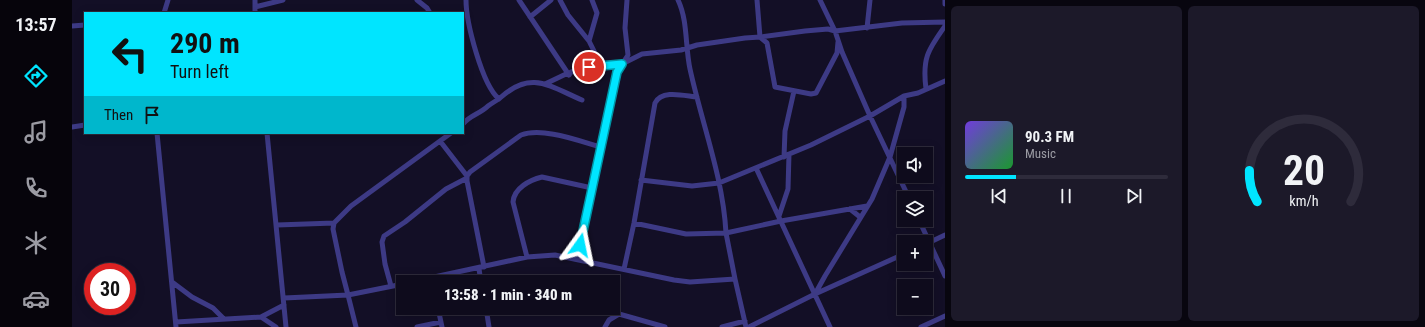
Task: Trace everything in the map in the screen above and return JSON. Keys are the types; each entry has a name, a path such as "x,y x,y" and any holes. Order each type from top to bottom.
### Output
{"street":[{"path":"164,12 168,0"},
{"path":"254,0 255,10 283,0"},
{"path":"417,0 427,8 429,12"},
{"path":"466,0 473,45 492,91 499,99"},
{"path":"519,0 569,75"},
{"path":"530,17 551,0"},
{"path":"560,0 568,15 589,41 601,65"},
{"path":"589,41 597,13 592,0"},
{"path":"578,259 617,72 628,51 625,28 627,0"},
{"path":"678,0 684,16 686,49 726,217 726,233 735,279 745,321 748,327 897,257"},
{"path":"757,0 760,37 767,43 774,87 811,94 819,90 837,53 838,39"},
{"path":"820,0 835,31 870,116 906,191"},
{"path":"867,28 870,0"},
{"path":"545,84 566,74 569,75 571,72 601,65 622,64 642,54 686,49 703,44 805,31 835,31 902,23 945,22"},
{"path":"72,26 84,25"},
{"path":"926,89 925,66 927,53 945,26"},
{"path":"464,121 482,111 493,100 499,99 504,93 523,83 533,81 545,84 582,100"},
{"path":"641,180 692,186 719,183 784,157 870,116 904,96 945,81"},
{"path":"784,157 785,133 794,91"},
{"path":"624,269 657,100 666,95 697,97"},
{"path":"815,295 867,206 890,157 904,107 904,96"},
{"path":"72,126 84,125"},
{"path":"391,286 385,264 382,242 384,236 405,222 446,188 467,177 470,172 508,144 526,133 548,134 601,147"},
{"path":"157,134 176,324 223,318 261,316 284,305"},
{"path":"267,134 286,327"},
{"path":"356,327 342,272 333,229 334,222 351,206 450,134"},
{"path":"440,141 467,177 481,275"},
{"path":"780,219 788,189 790,154"},
{"path":"756,168 830,327"},
{"path":"527,257 513,202 515,193 518,189 542,177 592,188"},
{"path":"634,223 686,234 726,233 780,219 867,206"},
{"path":"850,209 860,217"},
{"path":"277,225 334,222"},
{"path":"933,241 945,235"},
{"path":"933,253 945,276"},
{"path":"452,275 527,257 555,255 674,280 690,282 735,279"},
{"path":"172,282 192,297 213,308 223,318"},
{"path":"284,298 348,295 396,285"},
{"path":"620,314 665,327"},
{"path":"487,315 489,327"},
{"path":"607,315 609,320"},
{"path":"605,327 609,320 617,315"},
{"path":"261,316 276,327"},
{"path":"921,327 945,316"},
{"path":"722,327 745,321"},
{"path":"417,327 441,324"}],"route":[{"path":"580,245 617,72 618,68 622,64 589,67"}]}
